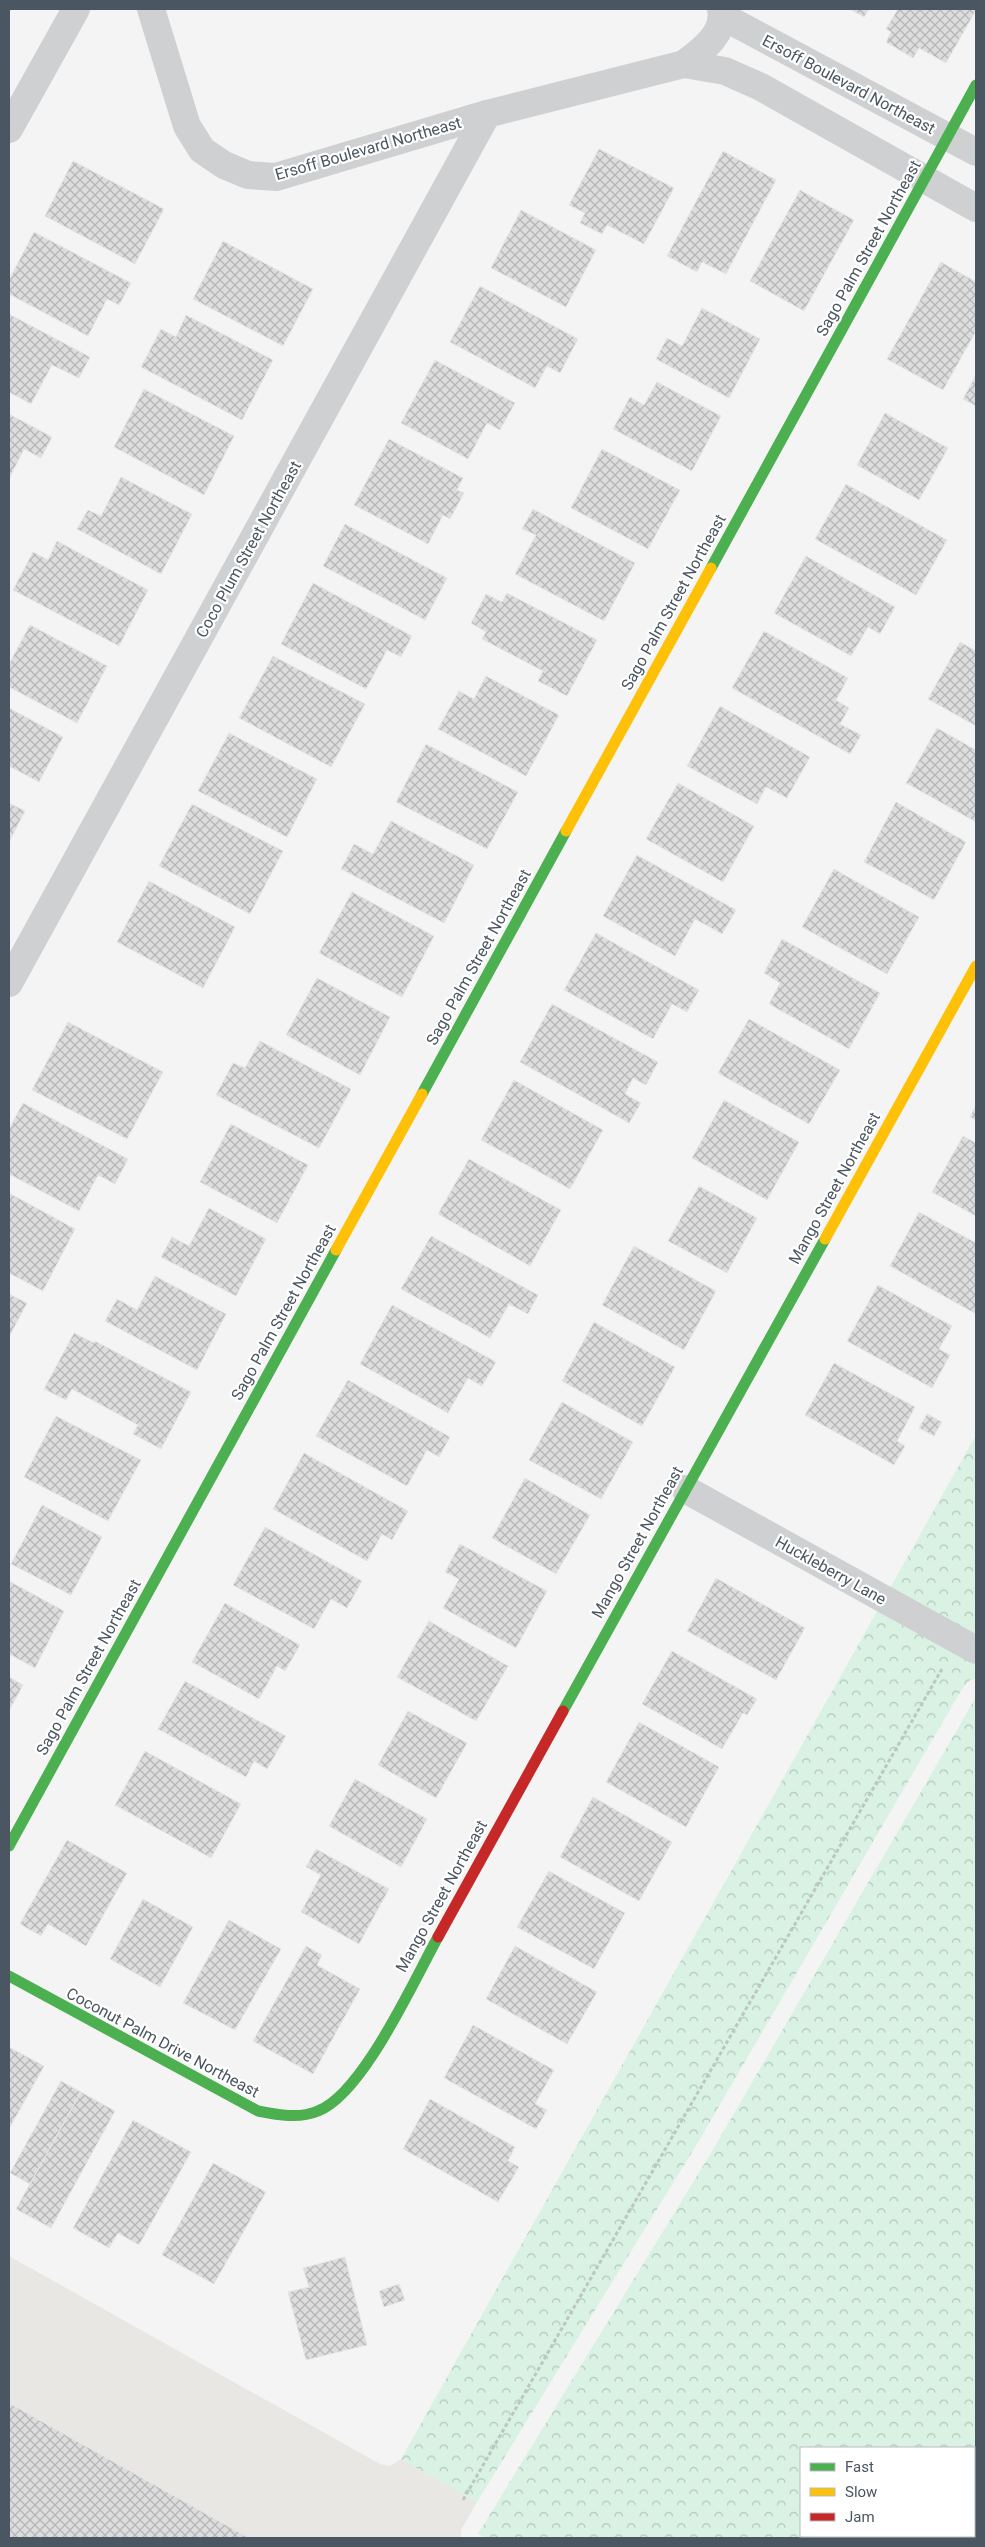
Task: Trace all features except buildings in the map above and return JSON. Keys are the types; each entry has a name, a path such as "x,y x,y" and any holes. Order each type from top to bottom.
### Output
{"street":[{"path":"9,129 76,9"},
{"name":"Ersoff Boulevard Northeast","path":"151,9 188,126 202,150 224,166 248,175 276,177 488,114 684,64 705,49 715,36 721,12 976,152"},
{"name":"Ersoff Boulevard Northeast","path":"684,64 725,71 761,87 976,208"},
{"name":"Sago Palm Street Northeast","path":"9,1846 976,85"},
{"name":"Coco Plum Street Northeast","path":"9,983 488,114"},
{"name":"Mango Street Northeast","path":"308,2117 332,2104 366,2066 976,966"},
{"name":"Huckleberry Lane","path":"685,1489 967,1645"},
{"name":"Coconut Palm Drive Northeast","path":"9,1976 258,2111 287,2118 308,2117"}],"path":[{"path":"463,2500 967,1645"}],"shaded area":[{"path":"9,2256 380,2464 390,2466 401,2459 471,2498 477,2502 461,2530 461,2538 9,2538"}],"green space":[{"path":"976,1435 976,1679 970,1680 962,1689 697,2144 477,2502 401,2459"},
{"path":"976,1697 976,2538 486,2538 478,2534 711,2153"}],"traffic: fast":[{"path":"711,568 976,85"},
{"path":"422,1094 566,831"},
{"path":"563,1711 825,1239"},
{"path":"9,1846 336,1250"},
{"path":"9,1976 258,2111 296,2116 318,2111 335,2100 352,2083 386,2034 438,1937"}],"traffic: slow":[{"path":"566,831 711,568"},
{"path":"825,1239 976,966"},
{"path":"336,1250 422,1094"}],"traffic: jam":[{"path":"438,1937 563,1711"}]}
